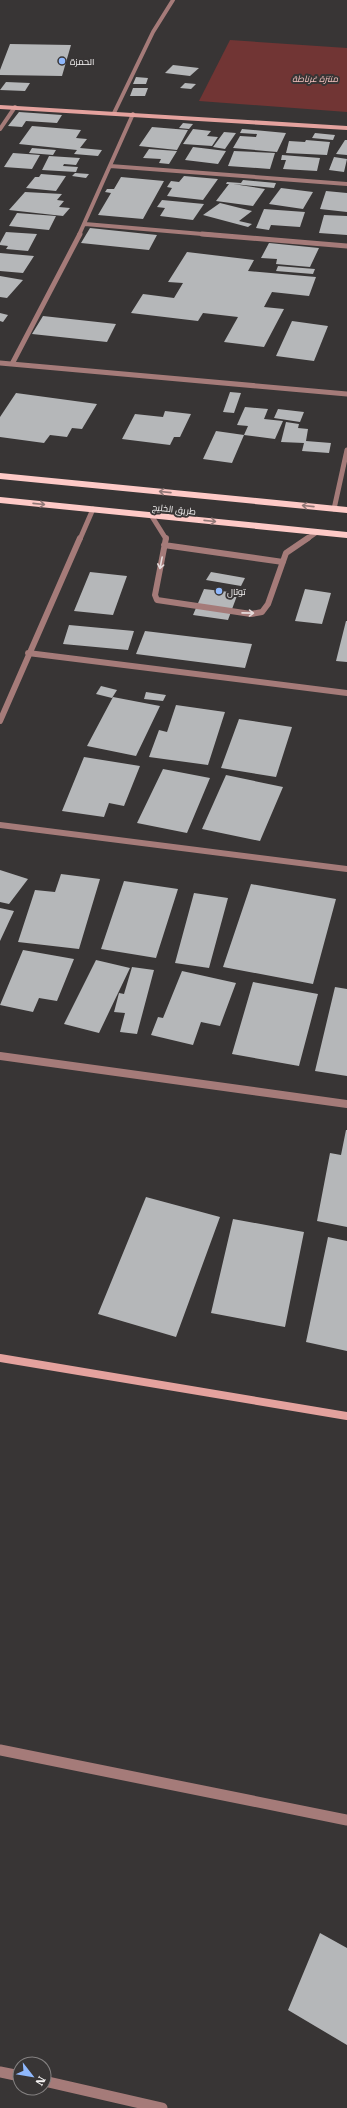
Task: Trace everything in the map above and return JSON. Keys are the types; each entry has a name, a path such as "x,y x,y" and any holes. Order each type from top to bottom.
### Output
{"main road":[{"name":"طريق الخليج","path":"0,476 347,510"},
{"name":"طريق الخليج","path":"0,500 347,535"}],"street":[{"path":"114,113 153,32 172,0"},
{"path":"0,107 347,128"},
{"path":"0,129 15,108"},
{"path":"12,364 85,224 133,114"},
{"path":"110,166 347,184"},
{"path":"85,224 347,246"},
{"path":"0,363 347,394"},
{"path":"334,509 347,450"},
{"path":"0,721 28,653 93,509"},
{"path":"151,515 166,537 155,595 157,600 251,614 262,612 268,604 286,553 317,532"},
{"path":"164,545 283,562"},
{"path":"28,653 347,693"},
{"path":"0,825 347,869"},
{"path":"0,1056 347,1104"},
{"path":"0,1358 347,1416"},
{"path":"0,1750 347,1820"},
{"path":"0,2072 12,2074"},
{"path":"52,2084 162,2108"}],"green space":[{"name":"منتزة غرناطة","path":"230,40 347,48 347,112 199,101"}],"building":[{"path":"10,44 71,45 62,76 0,75 0,70"},
{"path":"173,65 199,68 190,76 165,73"},
{"path":"136,77 148,78 146,84 133,84"},
{"path":"6,82 30,83 25,91 0,90"},
{"path":"185,83 196,84 191,89 180,88"},
{"path":"133,88 148,88 145,96 130,96"},
{"path":"19,112 62,115 57,123 26,121 22,127 8,126"},
{"path":"183,123 193,124 189,129 179,128"},
{"path":"32,126 81,130 76,138 87,139 80,148 102,150 98,156 74,154 77,150 19,144"},
{"path":"152,127 188,130 177,150 139,146"},
{"path":"193,129 211,131 207,136 218,137 212,146 183,144"},
{"path":"242,129 286,133 277,152 233,148 240,136 256,137 257,134 240,133"},
{"path":"224,132 236,133 225,149 213,147"},
{"path":"315,133 335,135 333,140 312,138"},
{"path":"306,140 330,142 327,155 286,153 289,141 305,142"},
{"path":"345,140 347,140 347,155 336,154"},
{"path":"193,147 226,151 218,164 185,160"},
{"path":"32,148 56,150 53,155 29,153"},
{"path":"149,149 177,151 169,164 159,163 161,159 143,158"},
{"path":"234,151 275,153 270,169 228,166"},
{"path":"13,153 40,155 32,169 4,167"},
{"path":"282,155 320,158 317,171 283,169 286,160 281,160"},
{"path":"49,156 80,158 76,165 64,164 63,166 78,167 76,172 42,170"},
{"path":"334,157 347,159 344,172 329,170"},
{"path":"75,173 89,174 86,178 72,176"},
{"path":"41,174 66,176 56,191 26,188 35,177 39,177"},
{"path":"184,176 218,179 203,200 167,196 172,188 167,187 171,181 179,182"},
{"path":"121,177 164,181 143,219 98,215 111,193 105,192 107,189 114,189"},
{"path":"243,180 276,183 274,188 233,184 265,189 253,206 216,201 229,184 226,184 227,182 241,183"},
{"path":"281,188 313,192 303,209 269,204"},
{"path":"326,191 347,193 347,212 320,209"},
{"path":"25,192 62,194 57,200 64,201 59,207 70,208 63,216 9,210"},
{"path":"162,200 204,204 193,220 160,216 165,208 157,207"},
{"path":"220,203 252,211 239,221 252,224 248,227 203,215"},
{"path":"264,209 305,212 300,227 271,225 269,230 256,228"},
{"path":"17,213 56,216 49,230 9,226"},
{"path":"324,215 347,216 347,235 319,233"},
{"path":"90,228 157,235 149,250 81,243"},
{"path":"6,232 37,234 28,251 6,249 8,246 0,245"},
{"path":"269,243 319,248 310,267 276,264 277,259 261,258"},
{"path":"187,252 254,260 248,271 316,277 309,296 272,292 264,307 284,309 264,347 224,342 238,317 203,313 198,321 131,313 143,294 174,298 183,283 168,282"},
{"path":"0,253 34,256 23,273 0,271"},
{"path":"278,266 315,269 313,274 276,271"},
{"path":"0,276 23,280 7,298 0,297"},
{"path":"0,313 8,315 3,322 0,321"},
{"path":"43,316 116,324 107,342 32,334"},
{"path":"292,321 328,326 314,361 276,356"},
{"path":"230,392 241,393 234,413 223,412"},
{"path":"16,393 97,404 82,429 72,428 67,437 50,435 44,443 0,437 0,417"},
{"path":"245,407 268,409 264,419 283,421 275,439 244,435 248,426 237,425"},
{"path":"278,409 304,412 300,422 274,418"},
{"path":"165,411 191,414 180,437 174,437 170,445 122,439 135,414 163,417"},
{"path":"286,422 299,424 298,428 308,429 306,441 331,443 329,453 302,451 304,443 281,442"},
{"path":"216,431 244,435 232,463 203,459"},
{"path":"90,572 127,576 113,615 74,611"},
{"path":"211,572 245,578 241,586 206,580"},
{"path":"204,589 238,593 228,620 193,615"},
{"path":"305,589 331,593 322,624 295,621"},
{"path":"346,621 347,662 336,661"},
{"path":"69,625 134,631 128,650 63,644"},
{"path":"145,631 252,644 245,668 136,654"},
{"path":"101,686 117,690 112,698 96,694"},
{"path":"146,692 166,695 163,701 144,699"},
{"path":"113,697 160,706 136,756 87,746"},
{"path":"176,705 225,712 208,765 149,757 159,730 167,732"},
{"path":"239,719 292,727 276,777 221,768"},
{"path":"84,757 140,766 124,806 109,803 104,817 62,811"},
{"path":"163,769 210,778 187,833 137,823"},
{"path":"226,775 283,787 260,841 202,829"},
{"path":"0,870 28,879 9,904 0,902"},
{"path":"61,874 100,879 79,949 18,942 35,890 55,892"},
{"path":"124,881 178,889 156,958 101,949"},
{"path":"251,884 336,899 313,984 223,967"},
{"path":"194,893 228,898 209,968 175,963"},
{"path":"0,908 14,911 0,941"},
{"path":"23,950 74,959 57,1001 39,998 33,1012 0,1005"},
{"path":"96,960 130,968 99,1033 64,1024"},
{"path":"132,967 154,970 137,1034 120,1032 125,1013 114,1012 119,993 124,994"},
{"path":"182,971 236,983 220,1026 201,1022 193,1045 151,1035 158,1017 163,1018"},
{"path":"253,982 318,994 299,1066 232,1054"},
{"path":"335,987 347,989 347,1076 315,1071"},
{"path":"346,1130 347,1227 317,1221 330,1153 341,1155"},
{"path":"146,1197 220,1217 176,1337 98,1314"},
{"path":"233,1219 304,1232 285,1327 211,1313"},
{"path":"328,1237 347,1241 347,1351 306,1342"},
{"path":"320,1933 347,1948 347,2045 288,2010"}],"place":[{"name":"الحمزة","path":"62,61"},
{"name":"توتال","path":"219,591"}]}
